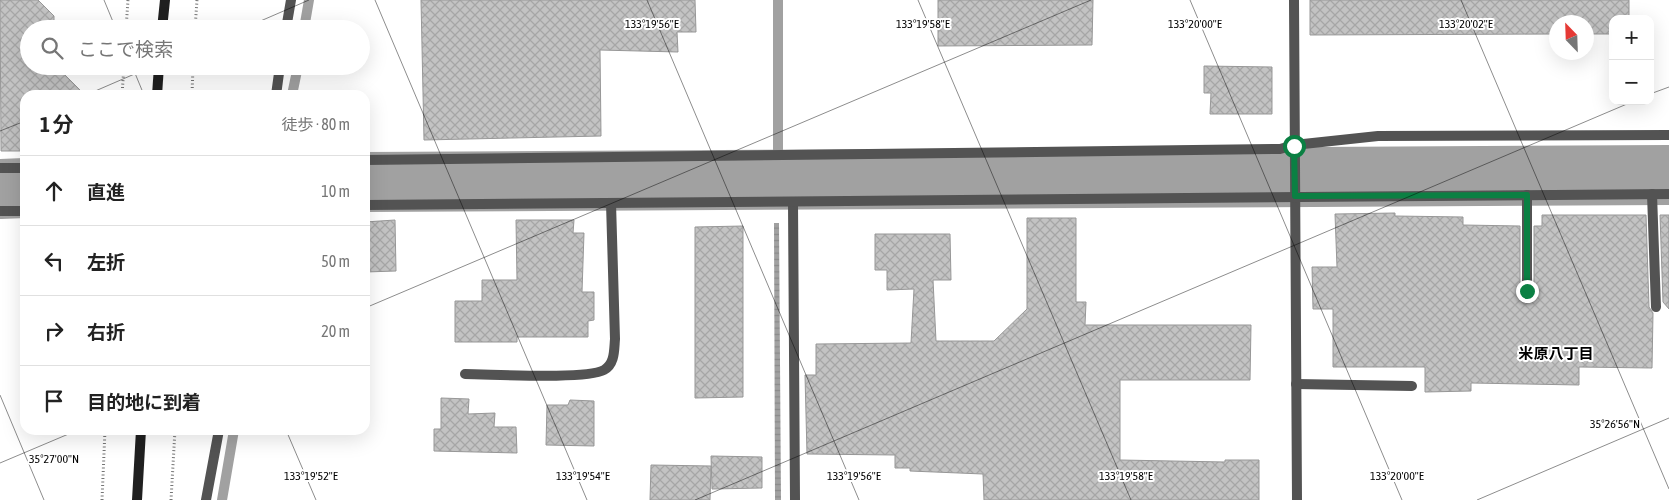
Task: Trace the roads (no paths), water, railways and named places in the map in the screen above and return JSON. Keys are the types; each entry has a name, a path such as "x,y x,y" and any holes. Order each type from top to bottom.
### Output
{"main road":[{"path":"163,20 165,0"},
{"path":"157,90 158,75"},
{"path":"137,500 141,435"}],"street":[{"path":"288,20 291,0"},
{"path":"1294,0 1297,500"},
{"path":"277,90 279,75"},
{"path":"370,160 1280,149 1294,151 1378,136 1669,135"},
{"path":"0,168 20,168"},
{"path":"370,205 793,202 1295,194 1669,194"},
{"path":"1652,194 1656,307"},
{"path":"1527,195 1527,291"},
{"path":"793,202 796,500"},
{"path":"465,374 586,375 605,370 613,361 615,339 611,203"},
{"path":"0,211 20,211"},
{"path":"1296,384 1412,386"},
{"path":"206,500 218,435"}],"waterway":[{"path":"306,20 309,0"},
{"path":"778,0 778,179"},
{"path":"293,90 296,75"},
{"path":"370,182 1669,175"},
{"path":"0,189 20,188"},
{"path":"222,500 233,435"}],"district":[{"name":"米原八丁目","path":"1556,353"}]}
